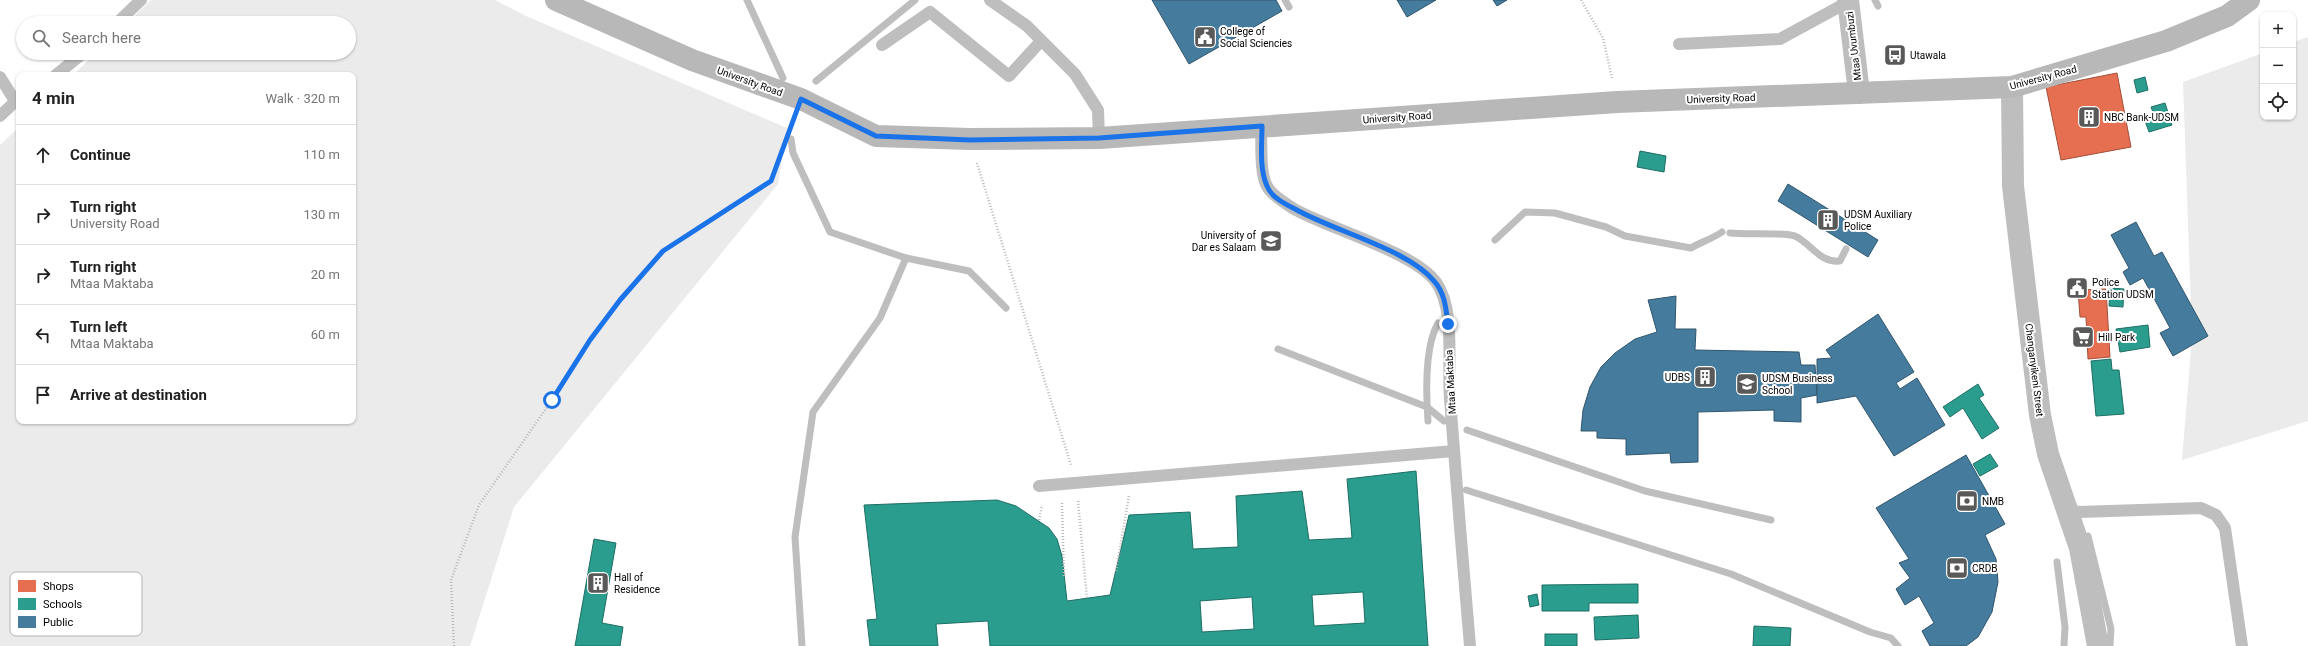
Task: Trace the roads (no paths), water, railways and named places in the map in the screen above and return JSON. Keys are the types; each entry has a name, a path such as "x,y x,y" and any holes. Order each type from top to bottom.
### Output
{"street":[{"name":"University Road","path":"556,0 692,60 801,99 876,136 970,140 1099,138 1617,102 2012,87 2166,41 2227,16 2249,0"},
{"name":"Mtaa Uvumbuzi","path":"1848,1 1859,93"},
{"name":"Changanyikeni Street","path":"2012,87 2013,186 2040,415 2048,454 2068,510 2086,574 2098,646"}],"lane":[{"path":"124,16 141,0"},
{"path":"990,0 1027,26 1075,74 1098,110 1099,138"},
{"path":"1679,44 1780,40 1848,1"},
{"path":"882,45 930,12 1009,76 1041,41"},
{"path":"60,72 74,60"},
{"path":"0,77 16,98"},
{"path":"0,116 16,100"},
{"name":"Mtaa Maktaba","path":"1262,126 1263,167 1267,187 1280,200 1311,218 1420,267 1436,282 1445,300 1448,324 1449,385 1470,646"},
{"path":"1039,486 1454,451"},
{"path":"2068,510 2079,512 2201,508 2216,515 2225,528 2242,646"}],"waterway":[{"path":"747,0 783,78"},
{"path":"816,81 915,0"},
{"path":"1285,0 1289,7"},
{"path":"1875,0 1878,6"},
{"path":"791,139 793,153 830,232 906,258 969,271 1006,308"},
{"path":"1495,240 1525,212 1555,213 1606,227 1625,236 1691,248 1722,232"},
{"path":"1730,233 1783,234 1795,236 1801,239 1821,256 1833,261 1840,261 1846,249"},
{"path":"802,646 795,537 813,412 880,318 906,258"},
{"path":"1428,421 1428,358 1433,333 1438,323"},
{"path":"1278,349 1427,407 1444,421"},
{"path":"1467,430 1645,491 1771,520"},
{"path":"1466,490 1731,574 1870,632 1891,638 1898,646"},
{"path":"2088,536 2111,629 2110,646"},
{"path":"2057,562 2065,627 2064,646"}],"place":[{"name":"College of Social Sciencies","path":"1205,37"},
{"name":"Utawala","path":"1895,55"},
{"name":"NBC Bank-UDSM","path":"2089,117"},
{"name":"UDSM Auxiliary Police","path":"1828,220"},
{"name":"University of Dar es Salaam","path":"1271,241"},
{"name":"Police Station UDSM","path":"2077,288"},
{"name":"Hill Park","path":"2083,337"},
{"name":"UDBS","path":"1705,377"},
{"name":"UDSM Business School","path":"1747,384"},
{"name":"NMB","path":"1967,501"},
{"name":"CRDB","path":"1957,568"},
{"name":"Hall of Residence","path":"598,583"}]}
